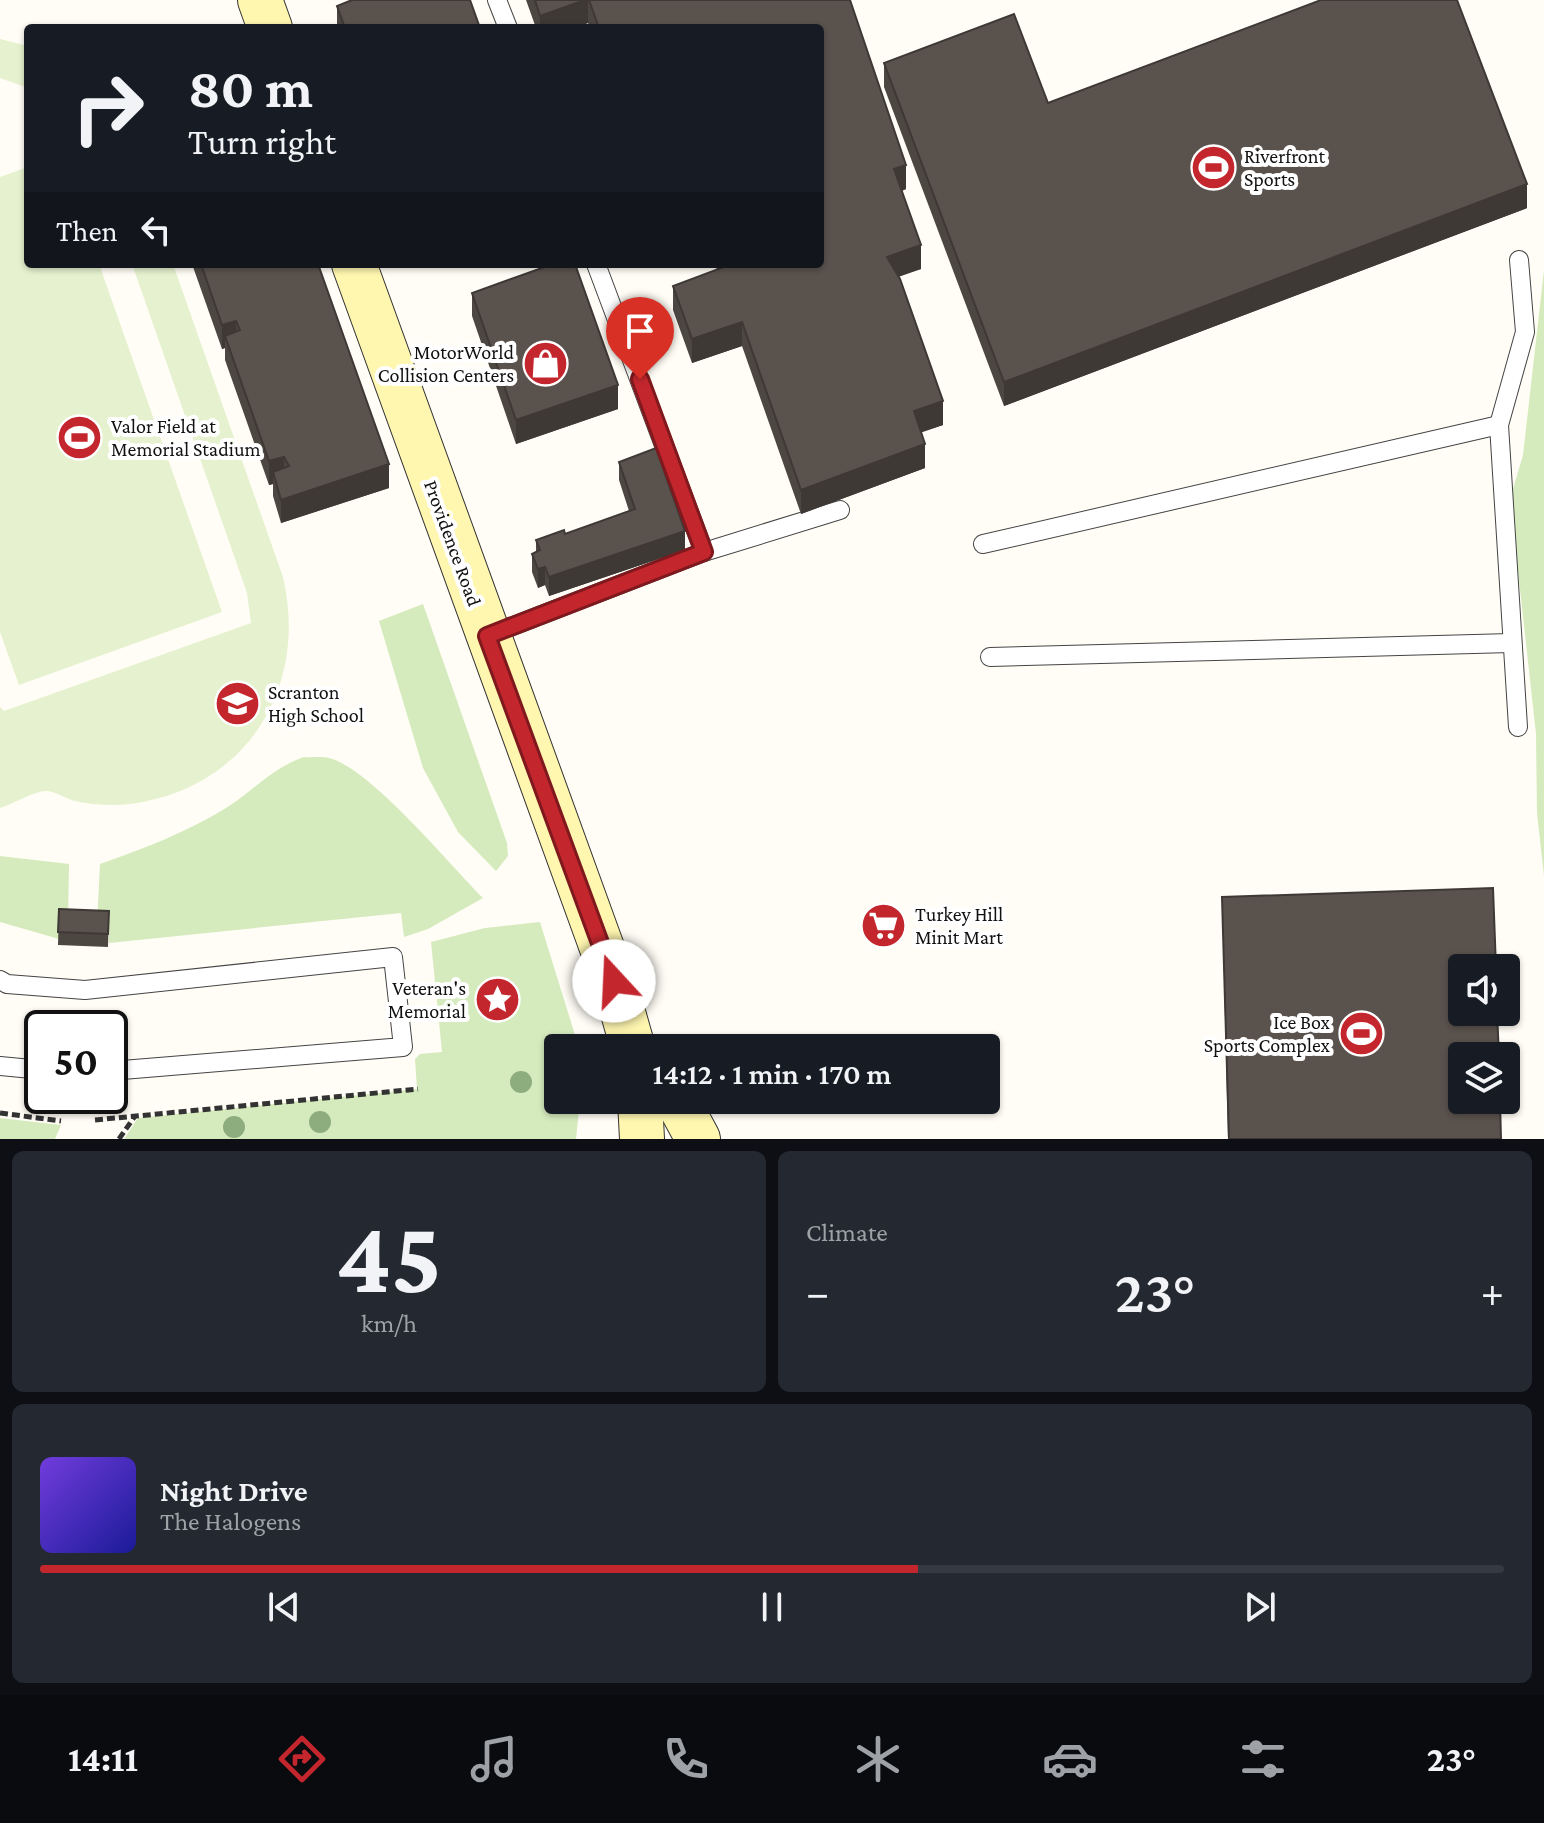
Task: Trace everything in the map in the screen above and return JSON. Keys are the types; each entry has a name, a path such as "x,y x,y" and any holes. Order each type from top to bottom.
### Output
{"main road":[{"path":"260,0 269,24"},
{"name":"Providence Road","path":"355,268 614,981 629,1034"},
{"path":"614,981 642,1034"},
{"path":"685,1114 698,1139"}],"lane":[{"path":"497,0 506,24"},
{"path":"1518,727 1499,425 1525,332 1519,260"},
{"path":"598,268 704,552"},
{"path":"983,544 1499,425"},
{"path":"487,636 704,552 840,510"},
{"path":"990,657 1511,643"},
{"path":"0,980 7,984 85,990 393,957 403,1047 128,1070"},
{"path":"0,1066 24,1068"}],"path":[{"path":"95,1120 418,1089"},
{"path":"0,1113 61,1121"},
{"path":"119,1139 136,1116"}],"green space":[{"path":"0,39 24,45 24,87 0,78"},
{"name":"Valor Field at Memorial Stadium","path":"24,168 24,268 100,268 222,612 19,685 0,632 0,177"},
{"path":"133,268 174,268 283,577 289,618 286,657 277,694 260,726 236,755 206,778 171,794 130,804 110,805 72,800 46,791 0,808 0,707 4,711 251,623 247,593"},
{"path":"1544,270 1544,876 1537,813 1536,734 1510,499 1523,455"},
{"path":"423,604 507,843 508,856 496,871 458,832 423,768 379,621"},
{"path":"304,757 329,758 366,779 409,819 483,898 428,929 404,937 401,913 109,943 109,924 97,923 100,864 196,825 226,808 272,773"},
{"path":"0,856 69,864 68,922 59,939 0,922"},
{"path":"540,922 575,1034 544,1034 544,1114 579,1114 576,1139 124,1139 138,1118 417,1089 415,1059 420,1054 442,1052 431,942 485,928"},
{"path":"0,1118 61,1125 55,1139 0,1139"}],"building":[{"path":"352,0 470,0 479,24 344,24 337,6"},
{"path":"535,0 585,0 540,16"},
{"path":"589,0 850,0 906,165 894,169 921,245 887,257 900,279 943,401 914,411 925,444 801,490 742,322 692,339 673,286 721,268 824,268 824,24 598,24"},
{"name":"Riverfront Sports","path":"1321,0 1457,0 1527,184 1004,382 884,63 1014,14 1048,103"},
{"path":"202,268 319,268 389,464 281,500 273,472 289,466 284,457 269,461 225,336 240,330 236,321 222,325"},
{"name":"MotorWorld Collision Centers","path":"542,268 576,268 618,385 516,420 472,293"},
{"path":"656,448 685,531 549,577 545,567 538,569 532,554 540,550 536,540 564,530 565,534 635,509 619,462"},
{"name":"Ice Box Sports Complex","path":"1493,888 1495,954 1448,954 1448,1026 1498,1026 1498,1042 1448,1042 1448,1114 1500,1114 1501,1139 1229,1139 1222,897"},
{"path":"59,909 109,911 108,934 58,932"}],"place":[{"name":"Riverfront Sports","path":"1213,167"},
{"name":"MotorWorld Collision Centers","path":"545,363"},
{"name":"Valor Field at Memorial Stadium","path":"80,438"},
{"name":"Scranton High School","path":"237,704"},
{"name":"Turkey Hill Minit Mart","path":"884,925"},
{"name":"Veteran's Memorial","path":"497,999"},
{"name":"Ice Box Sports Complex","path":"1361,1034"}],"route":[{"path":"614,981 487,636 704,552 640,379"}]}
